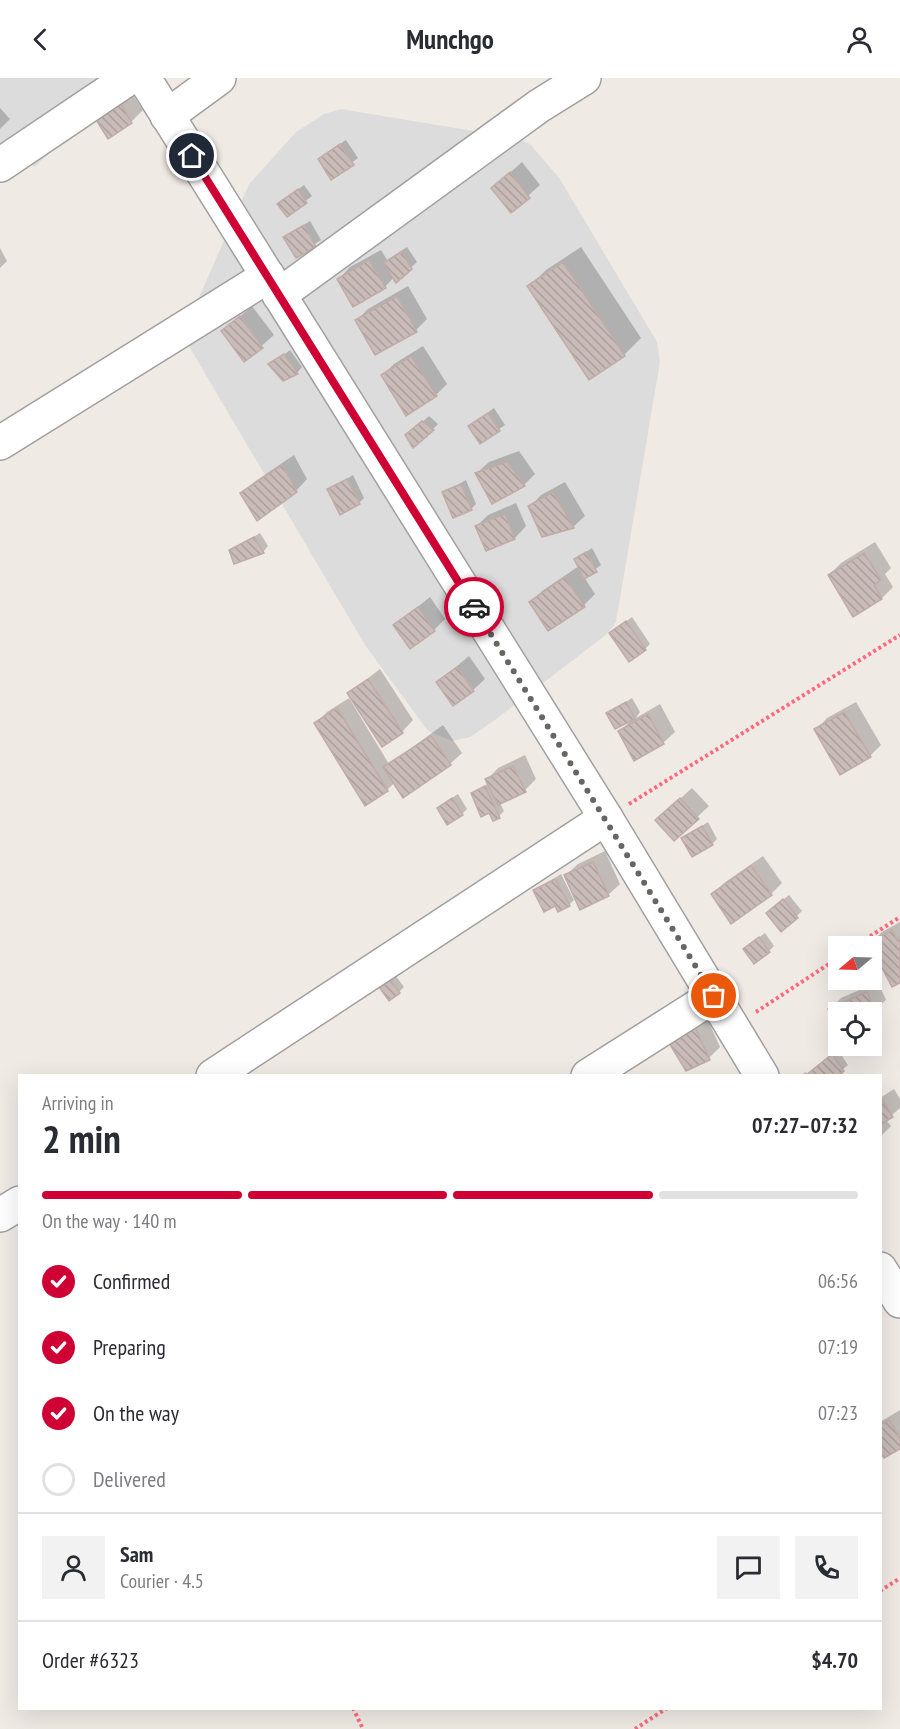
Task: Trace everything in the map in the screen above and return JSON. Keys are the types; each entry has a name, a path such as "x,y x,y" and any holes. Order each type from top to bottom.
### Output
{"street":[{"path":"0,165 129,78"},
{"path":"144,78 606,818 761,1074"},
{"path":"167,116 219,78"},
{"path":"0,443 273,286 584,78"},
{"path":"216,1074 606,818"},
{"path":"591,1074 714,996"},
{"path":"0,1215 18,1204"},
{"path":"882,1272 900,1301"}],"path":[{"path":"606,818 900,635"},
{"path":"871,936 900,917"},
{"path":"733,1027 828,965"},
{"path":"882,1590 900,1578"},
{"path":"354,1710 363,1729"},
{"path":"635,1729 664,1710"}],"shaded area":[{"path":"0,78 118,78 35,167 0,146"},
{"path":"341,109 516,138 530,144 560,179 657,342 660,362 616,622 607,634 495,720 470,737 452,741 428,731 365,645 190,348 186,327 249,184 296,132 324,114"}],"building":[{"path":"118,99 132,123 108,139 93,115"},
{"path":"340,144 354,165 331,180 318,159"},
{"path":"510,172 530,198 511,213 491,188"},
{"path":"298,189 307,203 287,217 277,204"},
{"path":"304,225 316,247 296,258 283,237"},
{"path":"402,252 412,269 396,283 383,263"},
{"path":"369,260 386,288 353,307 337,279"},
{"path":"563,262 625,356 589,380 527,286"},
{"path":"397,296 417,332 375,355 355,320"},
{"path":"240,316 263,348 244,362 221,331"},
{"path":"284,354 298,374 283,381 268,364"},
{"path":"411,356 437,396 406,416 381,375"},
{"path":"488,413 500,431 480,444 468,426"},
{"path":"422,421 434,430 413,448 405,435"},
{"path":"507,462 525,486 492,504 475,473"},
{"path":"282,465 297,492 257,521 240,493"},
{"path":"347,479 360,504 340,515 327,489"},
{"path":"461,484 472,510 453,518 442,492"},
{"path":"553,492 574,528 542,537 528,506"},
{"path":"505,514 515,539 486,551 475,526"},
{"path":"254,537 264,553 234,564 229,550"},
{"path":"586,552 597,572 584,579 574,559"},
{"path":"864,553 881,580 874,585 882,599 853,617 828,575"},
{"path":"565,577 585,607 548,631 529,602"},
{"path":"418,607 435,631 410,649 393,625"},
{"path":"626,621 646,650 629,662 609,633"},
{"path":"457,667 474,691 453,706 436,682"},
{"path":"368,679 403,733 382,747 347,693"},
{"path":"626,702 635,719 615,729 606,713"},
{"path":"337,708 388,791 365,806 314,723"},
{"path":"844,712 871,757 840,775 814,729"},
{"path":"648,714 664,744 634,761 618,731"},
{"path":"431,736 451,765 403,798 383,767"},
{"path":"513,766 526,792 498,805 485,779"},
{"path":"485,786 500,818 493,821 489,813 481,817 471,793"},
{"path":"452,798 463,815 447,825 437,808"},
{"path":"680,798 699,819 674,841 655,820"},
{"path":"702,826 713,845 692,857 681,838"},
{"path":"593,862 609,896 580,910 564,875"},
{"path":"751,866 772,895 731,924 711,894"},
{"path":"555,879 570,906 558,912 555,906 544,912 533,890"},
{"path":"783,899 798,918 781,932 766,913"},
{"path":"892,930 897,940 900,938 900,983 892,987 882,968 881,936"},
{"path":"759,937 770,952 754,964 743,949"},
{"path":"389,979 400,993 389,1001 379,987"},
{"path":"867,992 871,1002 844,1002"},
{"path":"695,1028 710,1060 686,1071 669,1043"},
{"path":"830,1056 833,1056 844,1071 840,1074 807,1074"},
{"path":"882,1100 893,1117 882,1124"},
{"path":"889,1420 900,1438 900,1449 884,1458 882,1455 882,1424"}],"way so far":[{"path":"474,607 714,996"}],"route":[{"path":"192,156 474,607"}]}
